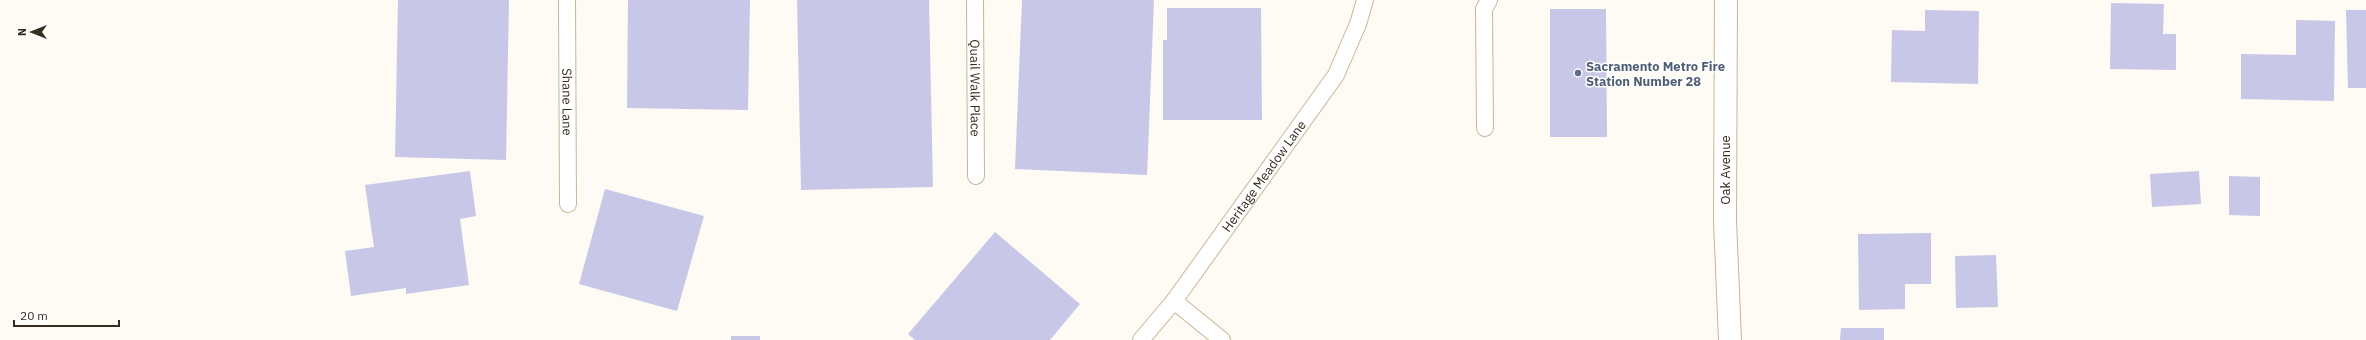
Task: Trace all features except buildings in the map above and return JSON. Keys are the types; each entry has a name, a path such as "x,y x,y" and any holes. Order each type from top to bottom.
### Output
{"main road":[{"name":"Oak Avenue","path":"1726,0 1725,220 1730,340"}],"lane":[{"name":"Shane Lane","path":"567,0 568,204"},
{"name":"Quail Walk Place","path":"975,0 976,176"},
{"name":"Heritage Meadow Lane","path":"1141,340 1174,302 1336,75 1358,24 1365,0"},
{"path":"1485,128 1484,9 1489,0"},
{"path":"1174,302 1222,340"}],"place":[{"name":"Sacramento Metro Fire Station Number 28","path":"1578,73"}]}
